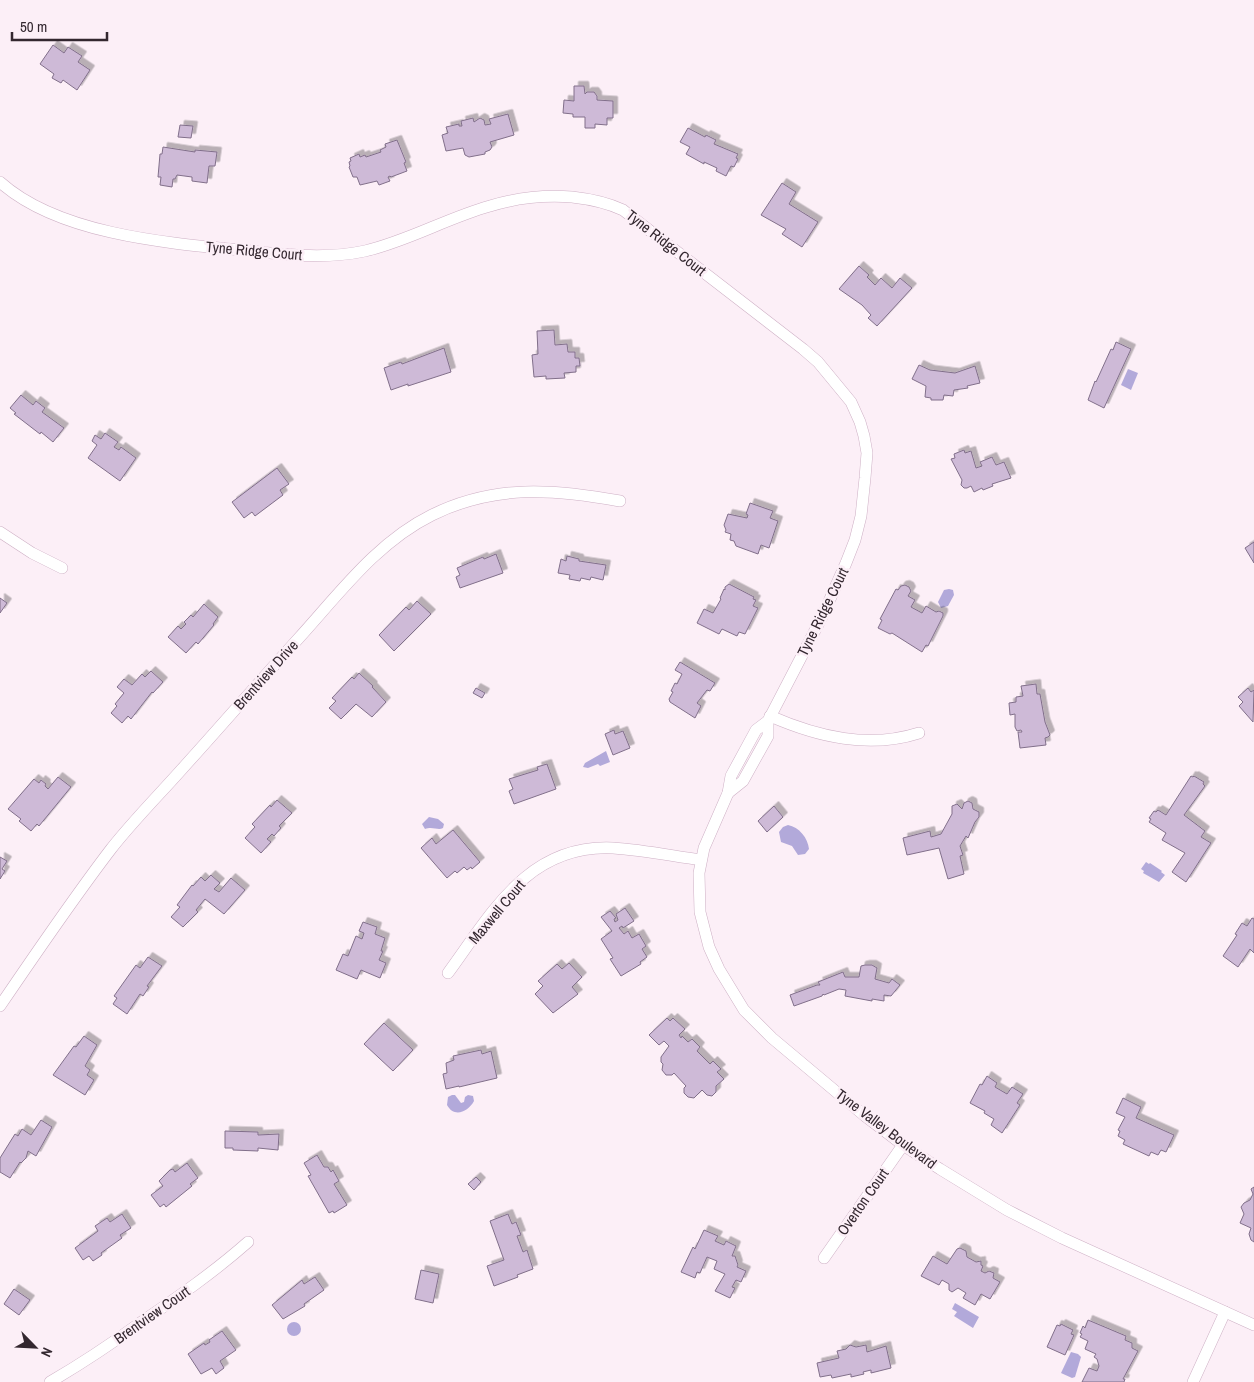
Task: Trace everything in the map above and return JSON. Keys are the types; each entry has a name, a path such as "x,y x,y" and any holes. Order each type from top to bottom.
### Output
{"street":[{"name":"Tyne Ridge Court","path":"0,182 22,197 61,217 109,232 185,245 309,256 347,254 368,250 416,234 488,206 532,198 559,196 602,201 623,210 803,348 818,362 851,402 864,436 867,453 865,478 861,516 855,540 823,614 769,719"},
{"name":"Brentview Drive","path":"0,1006 82,888 123,834 338,594 393,539 411,526 440,511 496,494 545,490 620,501"},
{"path":"0,532 32,553 62,568"},
{"path":"769,719 854,740 873,742 892,740 919,733"},
{"name":"Tyne Valley Boulevard","path":"769,719 768,736 743,781 728,793 710,831 701,860 699,897 703,928 719,969 744,1010 783,1047 866,1116 903,1145 947,1174 1031,1222 1254,1326"},
{"name":"Maxwell Court","path":"448,973 509,893 531,872 554,859 580,850 613,848 701,860"},
{"name":"Overton Court","path":"824,1258 903,1145"},
{"name":"Brentview Court","path":"50,1382 92,1356 212,1273 248,1242"},
{"path":"1193,1382 1225,1312"}],"shaded area":[{"path":"1128,369 1138,373 1131,390 1121,385"},
{"path":"944,590 953,590 954,595 948,606 941,608 938,602"},
{"path":"606,751 610,762 600,766 598,764 588,768 583,767 585,763"},
{"path":"429,817 438,819 444,824 443,828 425,829 422,824"},
{"path":"788,825 796,828 805,837 809,849 805,854 798,855 792,846 781,842 779,832"},
{"path":"1146,862 1162,871 1165,875 1159,882 1143,873 1144,871 1141,869"},
{"path":"455,1095 461,1103 464,1102 465,1097 468,1095 473,1096 474,1101 465,1111 453,1111 447,1105 448,1097"},
{"path":"955,1303 979,1317 973,1328 954,1316 957,1312 952,1309"},
{"path":"291,1322 297,1322 301,1329 297,1336 291,1336 287,1332 287,1326"},
{"path":"1071,1352 1081,1357 1075,1377 1072,1378 1061,1373"}],"building":[{"path":"53,45 64,53 68,47 82,56 78,62 90,70 77,90 63,80 61,83 52,78 54,74 40,64"},
{"path":"574,86 584,86 585,94 587,92 594,92 597,100 613,101 613,118 607,118 607,125 595,124 595,128 585,128 585,117 573,117 573,114 563,113 564,100 574,101"},
{"path":"508,114 514,135 490,142 492,147 485,154 469,157 465,155 463,148 446,151 442,135 448,133 446,127 459,124 459,126 462,126 461,121 473,118 474,122 480,118 484,120 485,125 491,124 489,119"},
{"path":"180,125 193,126 191,138 178,137"},
{"path":"688,128 705,137 706,135 716,140 714,144 738,154 734,167 731,166 726,176 716,171 717,168 704,162 704,164 686,154 690,147 680,142"},
{"path":"397,140 406,162 404,163 407,171 388,177 390,181 379,185 377,181 360,185 357,177 353,177 349,167 350,158 359,154 360,157 365,155 366,157 381,152 380,150 386,147 385,144"},
{"path":"163,147 195,152 195,150 217,152 215,166 209,166 207,183 192,181 192,177 177,175 173,179 172,187 160,185 161,177 158,177 160,154 162,154"},
{"path":"782,183 796,192 789,204 818,222 802,247 782,234 786,229 761,215"},
{"path":"859,266 869,275 867,277 875,285 881,278 892,288 900,278 912,288 877,326 868,318 871,315 862,305 839,289"},
{"path":"554,330 555,345 567,344 568,352 575,352 575,358 579,358 580,366 576,366 576,372 564,373 565,378 546,379 546,376 534,377 532,355 538,354 537,331"},
{"path":"1116,342 1131,349 1104,408 1088,400 1095,381"},
{"path":"444,348 451,372 391,390 384,368 401,362 402,364"},
{"path":"919,365 930,370 955,373 975,366 980,383 967,386 968,388 954,390 953,396 944,395 943,400 931,400 931,398 925,397 926,386 912,379"},
{"path":"21,395 33,405 36,401 45,408 42,412 64,428 53,442 14,414 16,413 10,408"},
{"path":"105,433 118,442 114,447 119,450 121,447 136,458 120,481 88,458 97,445 92,441 95,435 101,439"},
{"path":"964,450 965,453 971,451 976,468 982,466 980,462 992,457 996,465 1004,462 1011,478 974,492 971,486 964,488 961,485 962,480 951,459 955,458 954,454"},
{"path":"277,468 289,484 280,490 283,495 255,516 252,512 244,518 232,502"},
{"path":"750,503 773,511 770,518 778,521 769,548 761,545 758,554 736,546 734,541 730,540 731,534 725,532 724,525 728,514 747,518 748,515 746,514"},
{"path":"1254,542 1254,563 1245,548"},
{"path":"496,554 503,573 460,588 456,577 460,575 457,568 483,557 484,559"},
{"path":"567,556 579,559 579,561 606,565 603,580 591,577 590,580 581,578 580,581 569,579 570,575 558,573 561,559 566,561"},
{"path":"729,584 754,597 753,599 756,600 753,606 758,608 745,634 739,632 737,636 722,629 719,634 697,623 704,609 713,613 725,587"},
{"path":"905,585 911,591 908,596 915,600 911,607 922,613 926,606 936,612 943,613 928,646 926,645 922,652 892,633 890,634 878,628 882,620 880,619 896,589 898,590 901,586"},
{"path":"0,598 7,603 0,613"},
{"path":"417,601 431,614 394,651 379,635 406,607 409,610"},
{"path":"204,604 218,617 214,625 198,644 196,642 186,653 168,637 178,626 181,629 186,624 184,622 191,615 193,617"},
{"path":"680,662 715,683 710,691 707,690 697,703 701,706 695,718 670,702 669,699 675,683 677,684 682,674 675,670"},
{"path":"151,671 163,682 152,692 131,719 128,716 122,723 111,713 117,706 115,704 124,693 117,687 124,679 132,685 142,674 145,677"},
{"path":"359,673 386,702 372,717 356,704 341,719 329,708 336,701 332,698 352,677 354,679"},
{"path":"1036,684 1037,694 1040,694 1045,722 1050,735 1045,738 1046,745 1020,748 1018,732 1022,732 1021,730 1017,731 1015,727 1015,714 1010,715 1009,703 1016,702 1016,697 1023,696 1021,686"},
{"path":"476,688 485,693 482,698 473,693"},
{"path":"1248,688 1251,692 1254,690 1253,722 1239,706 1243,702 1238,697"},
{"path":"614,730 615,734 623,731 630,748 613,755 605,734"},
{"path":"547,764 556,789 514,804 509,791 513,789 509,779 538,770 537,767"},
{"path":"1191,776 1204,782 1205,786 1184,815 1205,831 1201,837 1211,843 1186,882 1172,872 1185,853 1162,840 1166,833 1149,822 1151,819 1149,818 1154,811 1158,810 1166,815"},
{"path":"58,777 71,787 39,826 37,824 31,831 19,821 21,819 8,809 34,779 39,783 41,780 48,789"},
{"path":"277,800 292,813 279,826 281,828 274,836 272,834 267,839 271,842 261,853 245,838 255,827 252,824"},
{"path":"968,801 972,803 973,809 979,812 979,817 968,838 966,836 960,846 963,855 960,856 964,874 948,879 939,848 907,855 903,838 930,831 931,837 941,834 952,814 952,806 957,804 962,809 964,803"},
{"path":"774,806 783,817 767,832 758,821"},
{"path":"453,830 480,862 472,869 471,867 467,870 464,867 457,873 455,871 447,878 421,848 432,838 436,844"},
{"path":"0,857 7,861 2,869 5,871 0,879"},
{"path":"211,875 220,883 214,889 219,892 231,878 245,890 224,914 205,899 196,910 198,912 183,927 171,917 180,907 177,905 192,885 201,877 205,881"},
{"path":"625,908 634,921 623,928 622,926 619,928 624,934 628,931 632,938 639,934 646,946 642,949 647,957 640,962 641,964 621,976 610,959 613,958 601,939 612,931 601,917 610,911 616,918 614,919 615,922 618,920 616,914"},
{"path":"1252,918 1254,919 1254,953 1250,949 1238,967 1223,956 1237,935 1235,934 1242,923 1247,926"},
{"path":"363,922 377,927 375,934 385,938 379,960 386,963 380,978 361,970 357,979 336,970 343,954 348,956 356,936 362,939 364,933 359,931"},
{"path":"148,957 162,966 147,986 149,987 143,996 140,994 127,1014 113,1004 117,998 114,996 136,965 140,968"},
{"path":"569,963 582,977 572,987 578,994 553,1013 535,994 543,986 538,981 557,964 562,969"},
{"path":"872,965 877,968 875,979 889,983 892,979 900,985 891,996 884,995 884,1001 872,999 872,1001 845,996 846,990 839,989 794,1006 790,995 820,985 818,982 843,972 845,977 859,977 861,966"},
{"path":"667,1018 670,1021 673,1018 685,1029 679,1035 681,1038 682,1036 688,1042 692,1039 700,1047 697,1051 710,1064 713,1061 721,1069 717,1072 724,1079 716,1086 716,1092 712,1096 707,1095 702,1090 694,1098 688,1097 684,1093 686,1086 674,1073 666,1075 662,1070 661,1057 669,1046 664,1041 659,1045 649,1035"},
{"path":"384,1023 413,1050 393,1071 364,1044"},
{"path":"84,1036 97,1045 85,1066 90,1070 87,1075 94,1080 85,1095 53,1075 74,1046 76,1047"},
{"path":"481,1050 482,1054 491,1051 497,1078 446,1089 443,1074 447,1073 446,1063 454,1060 453,1056"},
{"path":"987,1076 997,1083 995,1087 1007,1094 1012,1087 1023,1094 1017,1103 1020,1105 1002,1133 991,1125 994,1119 984,1113 985,1111 970,1103 980,1084 982,1085"},
{"path":"1123,1098 1141,1107 1136,1118 1174,1135 1166,1152 1161,1150 1158,1155 1151,1152 1149,1156 1123,1144 1125,1140 1118,1136 1120,1131 1118,1130 1125,1117 1116,1113"},
{"path":"41,1120 52,1127 36,1156 28,1151 26,1158 20,1162 10,1178 0,1172 0,1158 15,1134 18,1136 22,1129 31,1135"},
{"path":"225,1131 258,1132 258,1135 279,1134 278,1150 258,1148 258,1151 225,1148"},
{"path":"317,1155 324,1167 328,1167 331,1172 333,1170 339,1181 334,1184 347,1205 334,1213 333,1211 329,1213 308,1176 311,1175 304,1163"},
{"path":"187,1163 198,1178 190,1184 192,1186 166,1207 164,1204 160,1207 151,1195 163,1186 159,1181 170,1170 173,1169 175,1172"},
{"path":"476,1177 481,1182 474,1190 468,1184"},
{"path":"1254,1187 1254,1242 1249,1234 1251,1228 1240,1223 1244,1214 1241,1207 1250,1200 1253,1194 1251,1189"},
{"path":"122,1214 131,1228 120,1235 122,1238 93,1261 89,1256 83,1260 75,1248 98,1231 95,1226 107,1218 110,1222"},
{"path":"508,1214 512,1224 516,1222 521,1235 517,1236 523,1252 527,1250 533,1269 494,1286 487,1266 504,1260 490,1221"},
{"path":"704,1230 718,1236 715,1241 724,1245 726,1241 736,1246 732,1256 735,1256 737,1267 746,1271 741,1282 736,1280 732,1287 735,1288 730,1298 715,1291 725,1274 714,1269 717,1261 707,1257 700,1273 697,1272 695,1278 681,1272"},
{"path":"960,1248 966,1251 967,1257 976,1262 981,1261 983,1266 981,1271 994,1273 993,1278 1000,1282 990,1299 981,1294 975,1305 963,1298 966,1293 958,1288 952,1292 949,1290 949,1284 942,1280 939,1285 921,1276 933,1256 947,1264 957,1249"},
{"path":"421,1270 439,1274 433,1303 415,1299"},
{"path":"315,1277 324,1290 304,1304 305,1306 283,1319 272,1305 302,1280 304,1284"},
{"path":"14,1289 30,1300 19,1315 4,1304"},
{"path":"1088,1320 1126,1336 1125,1340 1132,1343 1132,1348 1138,1351 1123,1379 1125,1379 1124,1382 1082,1382 1089,1368 1097,1371 1099,1366 1097,1359 1094,1357 1096,1354 1085,1349 1088,1341 1080,1337 1083,1326 1085,1328"},
{"path":"1061,1324 1073,1330 1071,1334 1074,1335 1065,1355 1047,1347 1057,1325 1060,1326"},
{"path":"222,1331 236,1350 220,1361 224,1368 216,1374 212,1368 201,1374 188,1354 204,1343 205,1345 210,1342 209,1340"},
{"path":"850,1345 856,1347 866,1345 867,1352 886,1346 891,1368 871,1373 871,1370 851,1377 851,1374 832,1378 831,1375 820,1377 817,1363 839,1358 837,1351 846,1349"}]}
